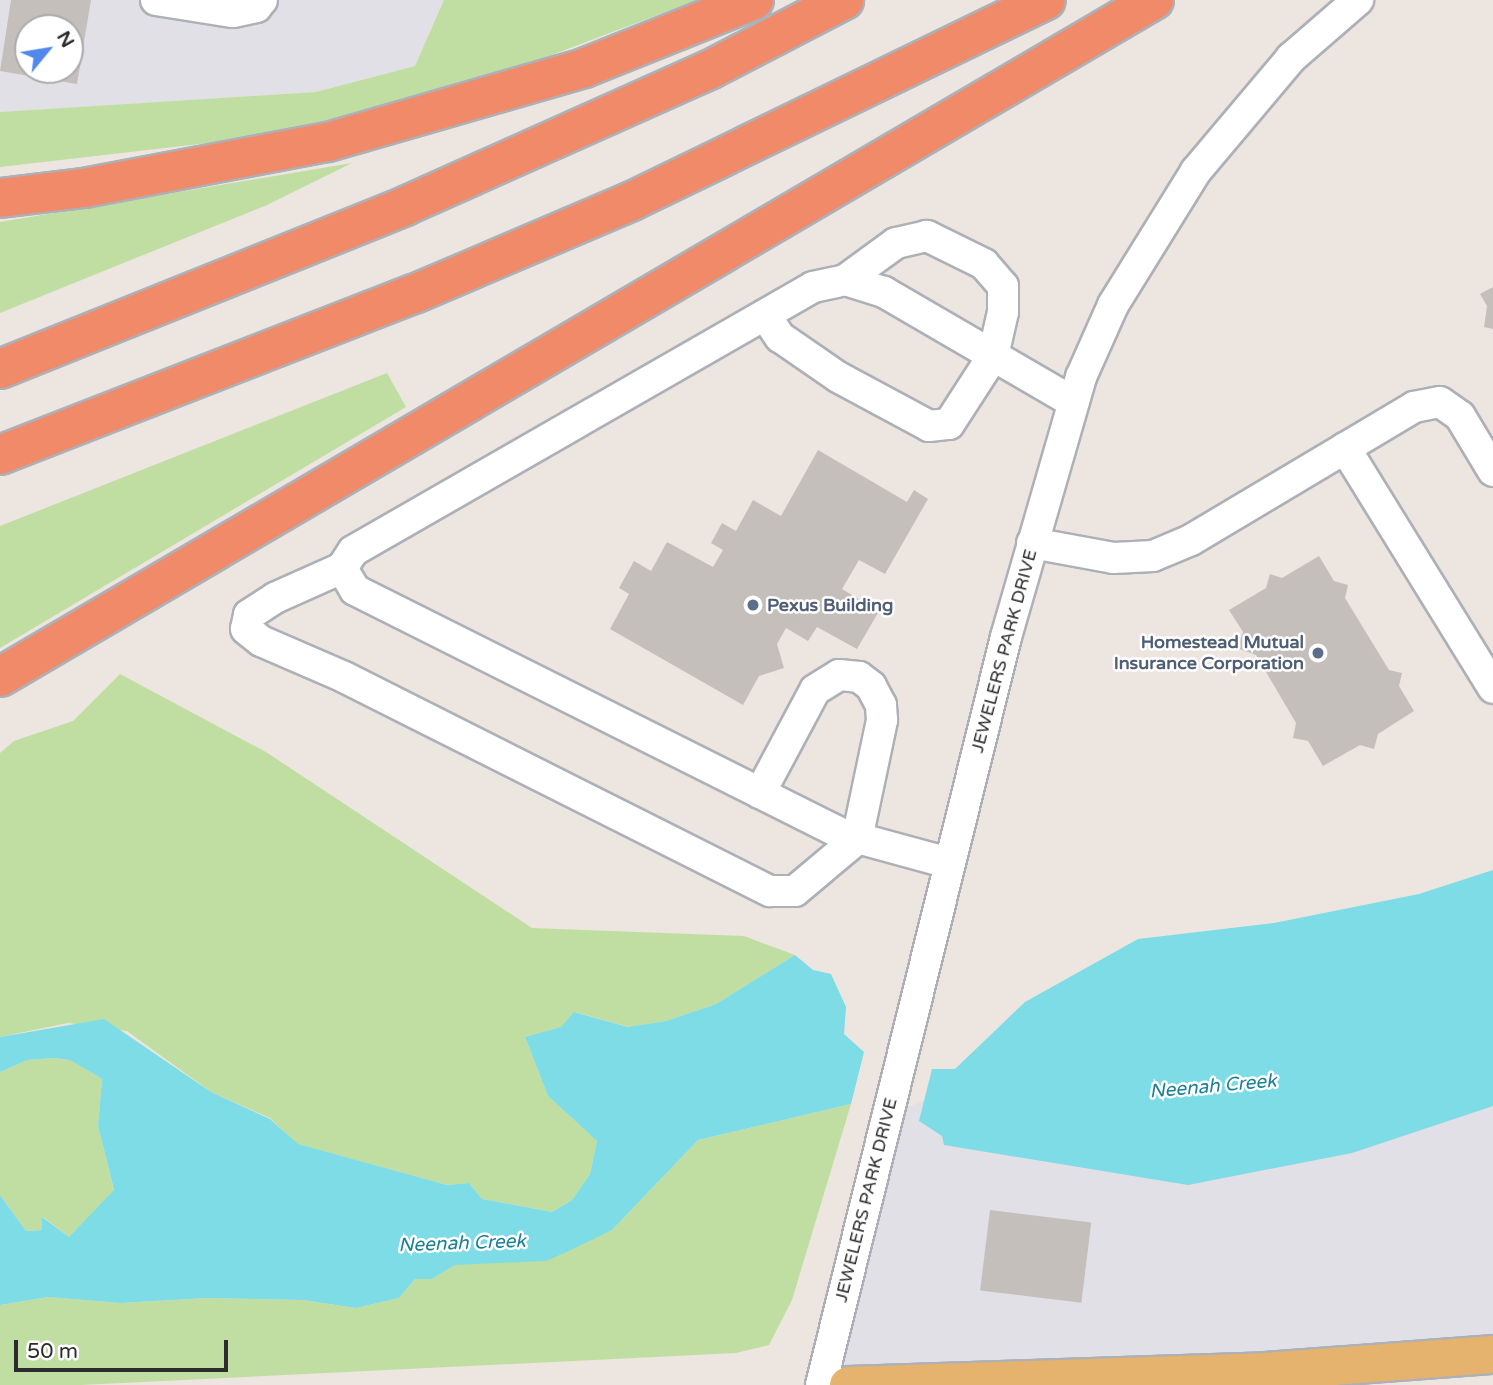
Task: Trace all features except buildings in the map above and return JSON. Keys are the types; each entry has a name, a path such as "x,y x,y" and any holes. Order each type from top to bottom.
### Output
{"highway":[{"path":"0,198 83,188 328,142 584,68 754,0"},
{"path":"0,369 405,206 711,69 844,0"},
{"path":"0,455 414,294 632,201 1046,0"},
{"path":"0,677 1154,0"},
{"path":"0,687 80,631"}],"main road":[{"path":"848,1385 1265,1371 1493,1354"}],"street":[{"path":"156,0 233,12 256,7 262,0"},
{"name":"JEWELERS PARK DRIVE","path":"821,1385 949,863 1032,543 1073,402 1113,305 1196,171 1291,58 1357,0"},
{"path":"760,793 815,690 839,675 859,677 877,694 881,720 857,839 795,891 770,891 344,677 261,642 246,629 248,615 275,598 342,568 353,551 765,315 813,288 845,280 896,243 927,236 984,264 1003,286 1003,312 993,356 949,424 929,426 828,370 780,337 765,315"},
{"path":"845,280 884,292 1073,402"},
{"path":"1032,543 1114,558 1153,556 1191,540 1414,407 1440,402 1460,415 1493,471"},
{"path":"1345,448 1493,688"},
{"path":"342,568 355,590 760,793 857,839 949,863"}],"shaded area":[{"path":"0,0 444,0 415,66 316,92 0,112"},
{"path":"1493,1034 1493,1354 821,1385 885,1118 927,1099"}],"green space":[{"path":"444,0 697,0 507,72 355,118 243,139 0,167 0,112 316,92 415,66"},
{"path":"352,163 267,205 0,313 0,222"},
{"path":"387,373 406,407 0,648 0,526"},
{"path":"120,674 266,752 532,928 744,936 795,955 716,1004 666,1021 629,1027 575,1012 562,1027 525,1037 548,1096 597,1141 590,1174 572,1200 552,1212 482,1199 469,1183 447,1185 297,1144 270,1118 211,1092 127,1031 68,1023 0,1037 0,753 14,741 73,721"},
{"path":"27,1060 70,1060 102,1079 98,1126 114,1191 69,1237 43,1217 42,1230 26,1231 0,1195 0,1072"},
{"path":"851,1104 792,1300 769,1345 736,1353 81,1385 0,1385 0,1305 48,1297 120,1303 207,1298 303,1300 356,1308 399,1298 415,1279 432,1279 455,1265 612,1230 698,1140"}],"water":[{"name":"Neenah Creek","path":"1493,870 1493,1106 1352,1153 1188,1185 944,1145 942,1136 919,1121 932,1069 955,1069 1025,1002 1138,939 1274,923 1419,894"},
{"name":"Neenah Creek","path":"795,955 813,970 831,974 846,1007 844,1034 864,1052 851,1104 698,1140 612,1230 569,1251 546,1261 455,1265 432,1279 415,1279 399,1298 356,1308 303,1300 207,1298 120,1303 48,1297 0,1305 0,1195 26,1231 42,1230 42,1217 69,1237 114,1190 98,1126 102,1079 70,1060 54,1058 27,1060 0,1072 0,1037 104,1019 211,1092 270,1119 298,1144 447,1185 469,1183 482,1199 552,1212 572,1200 590,1174 597,1141 548,1096 525,1037 561,1027 574,1012 628,1027 666,1021 716,1004"}],"place":[{"name":"Pexus Building","path":"753,605"},
{"name":"Homestead Mutual Insurance Corporation","path":"1318,653"}]}
